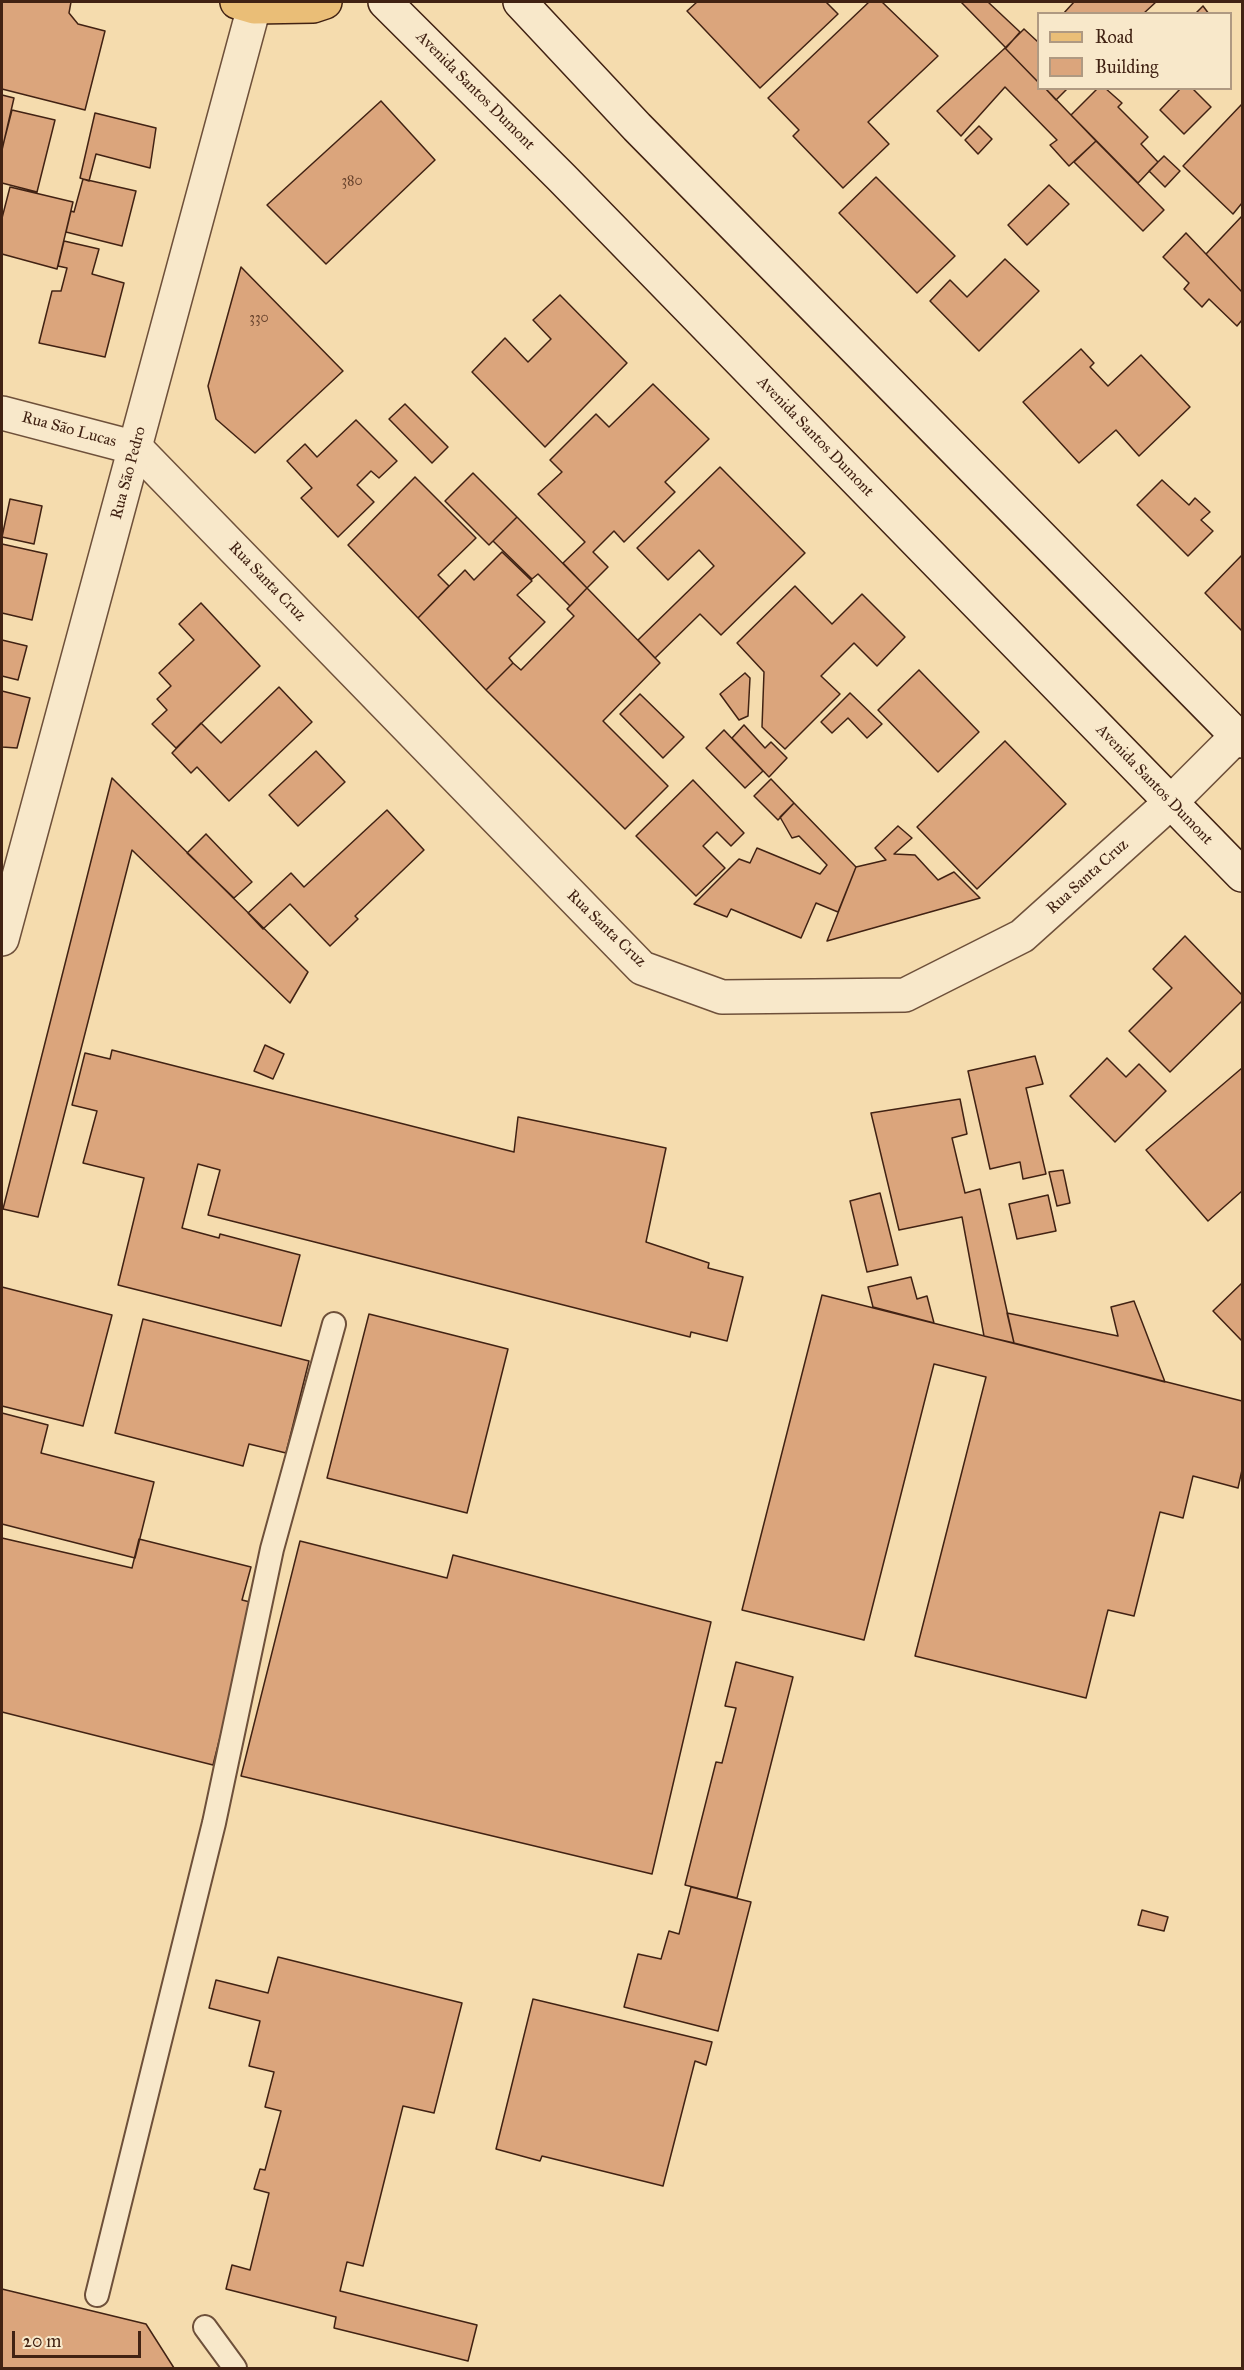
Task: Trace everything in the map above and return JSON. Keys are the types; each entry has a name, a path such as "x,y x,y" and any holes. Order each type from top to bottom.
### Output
{"main road":[{"path":"245,4 313,6 325,2"}],"street":[{"name":"Avenida Santos Dumont","path":"386,2 603,220 1242,875"},
{"path":"520,2 637,127 1240,738"},
{"name":"Rua São Pedro","path":"2,939 136,447 245,4"},
{"name":"Rua São Lucas","path":"2,413 136,447"},
{"name":"Rua Santa Cruz","path":"136,447 642,968 722,998 905,995 1022,936 1240,738"}],"lane":[{"path":"97,2295 211,1834 272,1549 333,1324"},
{"path":"205,2327 235,2368"}],"building":[{"path":"2,2 71,2 69,13 78,24 105,31 85,110 2,89"},
{"path":"697,2 826,2 838,14 760,88 687,11"},
{"path":"869,2 882,2 938,56 868,122 889,144 843,188 793,136 799,130 768,98"},
{"path":"961,2 988,2 1020,32 1006,48"},
{"path":"1074,2 1156,2 1145,12 1065,12"},
{"path":"1203,6 1208,12 1197,12"},
{"path":"1024,29 1037,41 1037,81 1005,48"},
{"path":"1005,48 1037,81 1037,90 1047,90 1096,141 1069,166 1050,145 1057,140 1005,87 961,136 937,111"},
{"path":"1047,90 1066,90 1056,100"},
{"path":"1096,90 1107,90 1122,103 1118,107 1148,137 1141,144 1158,162 1138,183 1071,115"},
{"path":"1179,90 1194,90 1211,107 1184,134 1160,110"},
{"path":"2,95 14,98 2,150"},
{"path":"381,101 435,160 326,264 267,205"},
{"path":"1242,104 1242,203 1233,214 1183,166"},
{"path":"12,110 55,120 37,192 2,183 2,149"},
{"path":"95,113 156,128 150,168 96,154 89,181 80,178"},
{"path":"979,126 992,139 978,154 965,140"},
{"path":"1096,141 1164,210 1143,231 1074,162"},
{"path":"1164,156 1180,171 1165,187 1149,171"},
{"path":"876,177 955,256 917,293 839,213"},
{"path":"83,179 136,191 122,246 66,232"},
{"path":"1049,185 1069,204 1027,245 1008,225"},
{"path":"10,187 73,202 57,269 2,254 2,218"},
{"path":"1242,216 1242,292 1206,254"},
{"path":"1186,233 1242,292 1242,320 1237,326 1209,299 1202,307 1184,289 1189,283 1163,257"},
{"path":"64,241 99,249 92,274 124,283 105,357 39,343 52,291 61,291 67,268 58,266"},
{"path":"1005,259 1039,291 979,351 930,301 950,280 967,297"},
{"path":"241,267 343,371 255,453 216,419 208,386"},
{"path":"560,295 627,363 545,447 472,372 505,338 528,362 551,339 533,320"},
{"path":"1081,349 1094,363 1090,367 1108,386 1141,355 1190,407 1139,456 1116,430 1079,463 1023,402"},
{"path":"653,384 709,439 665,482 675,492 624,542 614,531 593,552 608,567 587,588 563,563 585,542 538,494 562,472 550,460 596,414 609,427"},
{"path":"405,404 448,447 432,463 389,419"},
{"path":"356,420 397,461 379,478 371,471 357,485 374,502 338,537 301,498 312,488 287,461 305,444 317,457"},
{"path":"720,467 805,553 721,635 700,614 655,658 638,640 714,566 699,550 668,580 637,548"},
{"path":"473,473 517,517 489,545 445,501"},
{"path":"415,477 476,538 438,575 449,586 418,618 348,545"},
{"path":"1162,480 1189,505 1195,498 1210,512 1201,520 1213,531 1188,556 1137,505"},
{"path":"10,499 42,506 34,544 2,537"},
{"path":"517,517 587,588 570,606 538,574 532,579 493,541"},
{"path":"2,544 47,554 32,620 2,613"},
{"path":"502,552 532,581 517,595 545,622 509,658 513,663 486,690 418,618 465,570 474,580"},
{"path":"1242,555 1242,631 1205,593"},
{"path":"795,586 832,624 862,594 905,637 877,666 854,643 821,676 840,694 785,749 762,727 764,672 737,643"},
{"path":"587,588 660,663 603,721 668,786 625,829 486,690 513,663 521,670 574,616 567,609"},
{"path":"201,603 260,666 176,748 152,724 167,710 157,699 171,686 159,673 194,640 179,624"},
{"path":"2,640 27,646 18,680 2,676"},
{"path":"919,670 979,732 938,772 878,710"},
{"path":"745,673 750,678 748,716 739,720 720,694"},
{"path":"279,687 312,722 229,801 197,767 191,773 172,753 201,723 221,743"},
{"path":"2,691 30,698 17,748 2,747"},
{"path":"850,693 882,724 867,738 848,718 832,733 821,722"},
{"path":"640,694 684,737 663,758 620,714"},
{"path":"744,725 765,748 771,742 787,758 769,777 732,738"},
{"path":"724,730 763,771 745,788 706,748"},
{"path":"1005,741 1066,804 977,889 917,827"},
{"path":"316,751 345,782 298,826 269,795"},
{"path":"112,778 308,972 290,1003 132,850 38,1217 3,1209"},
{"path":"771,779 794,803 778,820 754,796"},
{"path":"693,780 744,833 731,846 717,832 703,846 725,868 696,896 636,836"},
{"path":"794,803 856,867 838,912 816,903 801,938 731,909 727,917 694,904 739,859 750,863 757,848 820,874 827,865 799,836 792,838 780,817"},
{"path":"387,810 424,850 355,916 358,919 330,946 290,904 263,929 248,913 291,873 304,887"},
{"path":"898,826 912,838 894,854 915,855 938,880 954,872 980,898 827,941 856,867 886,860 875,848"},
{"path":"206,834 252,882 234,898 187,853"},
{"path":"1185,936 1242,995 1242,1001 1170,1072 1129,1031 1172,988 1153,969"},
{"path":"265,1045 284,1054 273,1079 254,1071"},
{"path":"112,1050 514,1152 518,1117 666,1148 646,1242 709,1263 708,1268 743,1277 727,1341 691,1332 690,1337 208,1215 220,1170 198,1164 182,1228 219,1238 220,1234 300,1255 281,1326 118,1285 144,1178 83,1163 97,1111 72,1105 85,1053 110,1059"},
{"path":"1035,1056 1043,1084 1026,1088 1046,1174 1023,1179 1020,1162 990,1169 968,1071"},
{"path":"1107,1058 1126,1077 1139,1064 1166,1091 1115,1142 1070,1096"},
{"path":"1242,1068 1242,1191 1208,1221 1146,1150"},
{"path":"960,1099 967,1134 952,1138 965,1193 980,1189 1014,1343 984,1336 962,1217 899,1230 871,1113"},
{"path":"1063,1170 1070,1203 1057,1206 1049,1172"},
{"path":"880,1193 898,1265 867,1272 850,1201"},
{"path":"1048,1195 1056,1231 1017,1239 1009,1204"},
{"path":"911,1277 917,1299 927,1296 934,1323 873,1307 868,1287"},
{"path":"1242,1283 1242,1341 1213,1311"},
{"path":"2,1287 112,1315 83,1426 2,1406"},
{"path":"822,1295 1242,1401 1242,1470 1238,1488 1193,1476 1183,1518 1160,1512 1134,1616 1108,1610 1086,1698 915,1656 986,1377 934,1364 864,1640 742,1610"},
{"path":"1134,1301 1165,1382 1014,1343 1007,1313 1118,1336 1111,1307"},
{"path":"369,1314 508,1349 467,1513 327,1478"},
{"path":"143,1319 309,1361 286,1453 249,1444 243,1466 115,1433"},
{"path":"2,1413 48,1425 41,1453 154,1482 135,1558 2,1524"},
{"path":"2,1538 132,1568 139,1539 251,1567 242,1600 254,1603 213,1765 2,1712"},
{"path":"300,1541 447,1578 453,1555 711,1622 652,1874 241,1776"},
{"path":"736,1662 793,1677 737,1898 685,1885 716,1762 722,1763 736,1708 725,1706"},
{"path":"691,1887 751,1902 718,2031 624,2007 638,1954 661,1959 669,1931 679,1934"},
{"path":"1142,1910 1168,1917 1164,1931 1138,1925"},
{"path":"278,1957 462,2003 434,2113 403,2106 363,2266 347,2262 340,2291 477,2325 468,2361 334,2328 336,2317 226,2289 232,2265 250,2270 269,2193 254,2189 260,2169 265,2170 281,2111 265,2107 274,2072 249,2066 260,2021 209,2008 216,1980 268,1993"},
{"path":"533,1999 712,2042 706,2065 695,2061 663,2186 542,2156 540,2161 496,2149"},
{"path":"2,2289 146,2324 174,2368 2,2368"}]}
